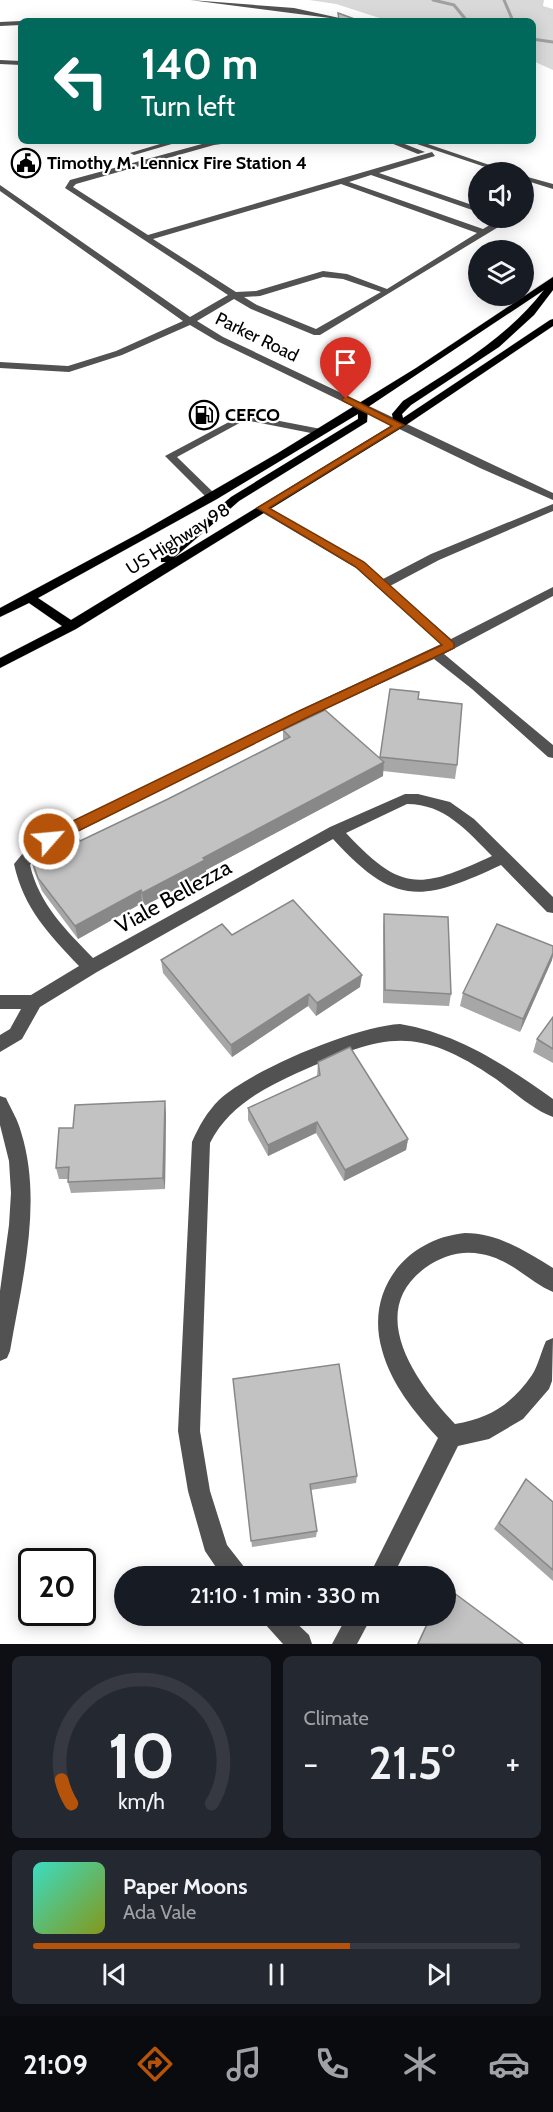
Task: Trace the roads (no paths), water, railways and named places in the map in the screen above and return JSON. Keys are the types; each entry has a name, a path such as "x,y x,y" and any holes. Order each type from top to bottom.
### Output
{"main road":[{"name":"US Highway 98","path":"0,613 211,496 363,407 553,282"},
{"path":"399,425 397,414 407,403 496,345 531,313 553,282"},
{"name":"US Highway 98","path":"0,664 71,626 399,425 553,322"},
{"path":"128,590 235,499 363,420 363,407"},
{"path":"30,597 71,626"}],"street":[{"path":"193,0 294,10 335,18"},
{"path":"0,24 18,23"},
{"path":"0,62 18,63"},
{"path":"134,153 167,144"},
{"path":"210,144 73,182 69,188 254,307 317,333 490,228"},
{"path":"399,144 468,167"},
{"path":"421,144 476,162"},
{"path":"147,238 431,155 440,150"},
{"path":"371,172 468,206"},
{"path":"340,181 483,232"},
{"path":"534,181 553,187"},
{"name":"Parker Road","path":"0,187 190,321 226,342 553,497"},
{"path":"534,189 553,195"},
{"path":"0,365 69,369 119,353 190,321 234,295 257,294 323,274 344,276 388,292"},
{"path":"211,496 170,456 244,417 321,432"},
{"path":"382,585 435,557 553,507"},
{"path":"262,508 360,565 450,645"},
{"path":"91,967 51,924 27,887 22,864 38,845 303,714 435,653 553,591"},
{"path":"435,653 477,686 553,753"},
{"name":"Viale Bellezza","path":"0,1044 16,1034 34,1002 91,967 335,831 405,799 418,799 445,806 469,823 553,907"},
{"path":"335,831 361,860 379,875 403,886 421,888 440,885 502,858"},
{"path":"0,1002 34,1002"},
{"path":"229,1566 217,1551 199,1491 189,1431 201,1142 209,1123 225,1104 273,1075 363,1038 399,1032 439,1042 477,1056 553,1109"},
{"path":"0,1104 9,1119 18,1155 21,1213 0,1352"},
{"path":"452,1436 427,1411 403,1374 386,1333 389,1302 403,1273 443,1246 474,1243 506,1252 553,1279"},
{"path":"452,1436 481,1431 514,1411 541,1381 553,1348"},
{"path":"386,1566 452,1436"},
{"path":"283,1626 300,1644"},
{"path":"344,1644 354,1626"}],"waterway":[{"path":"433,0 454,5 465,18"},
{"path":"504,0 512,18"},
{"path":"536,40 553,42"}],"place":[{"name":"Timothy M. Lennicx Fire Station 4","path":"26,163"},
{"name":"CEFCO","path":"204,415"}]}
